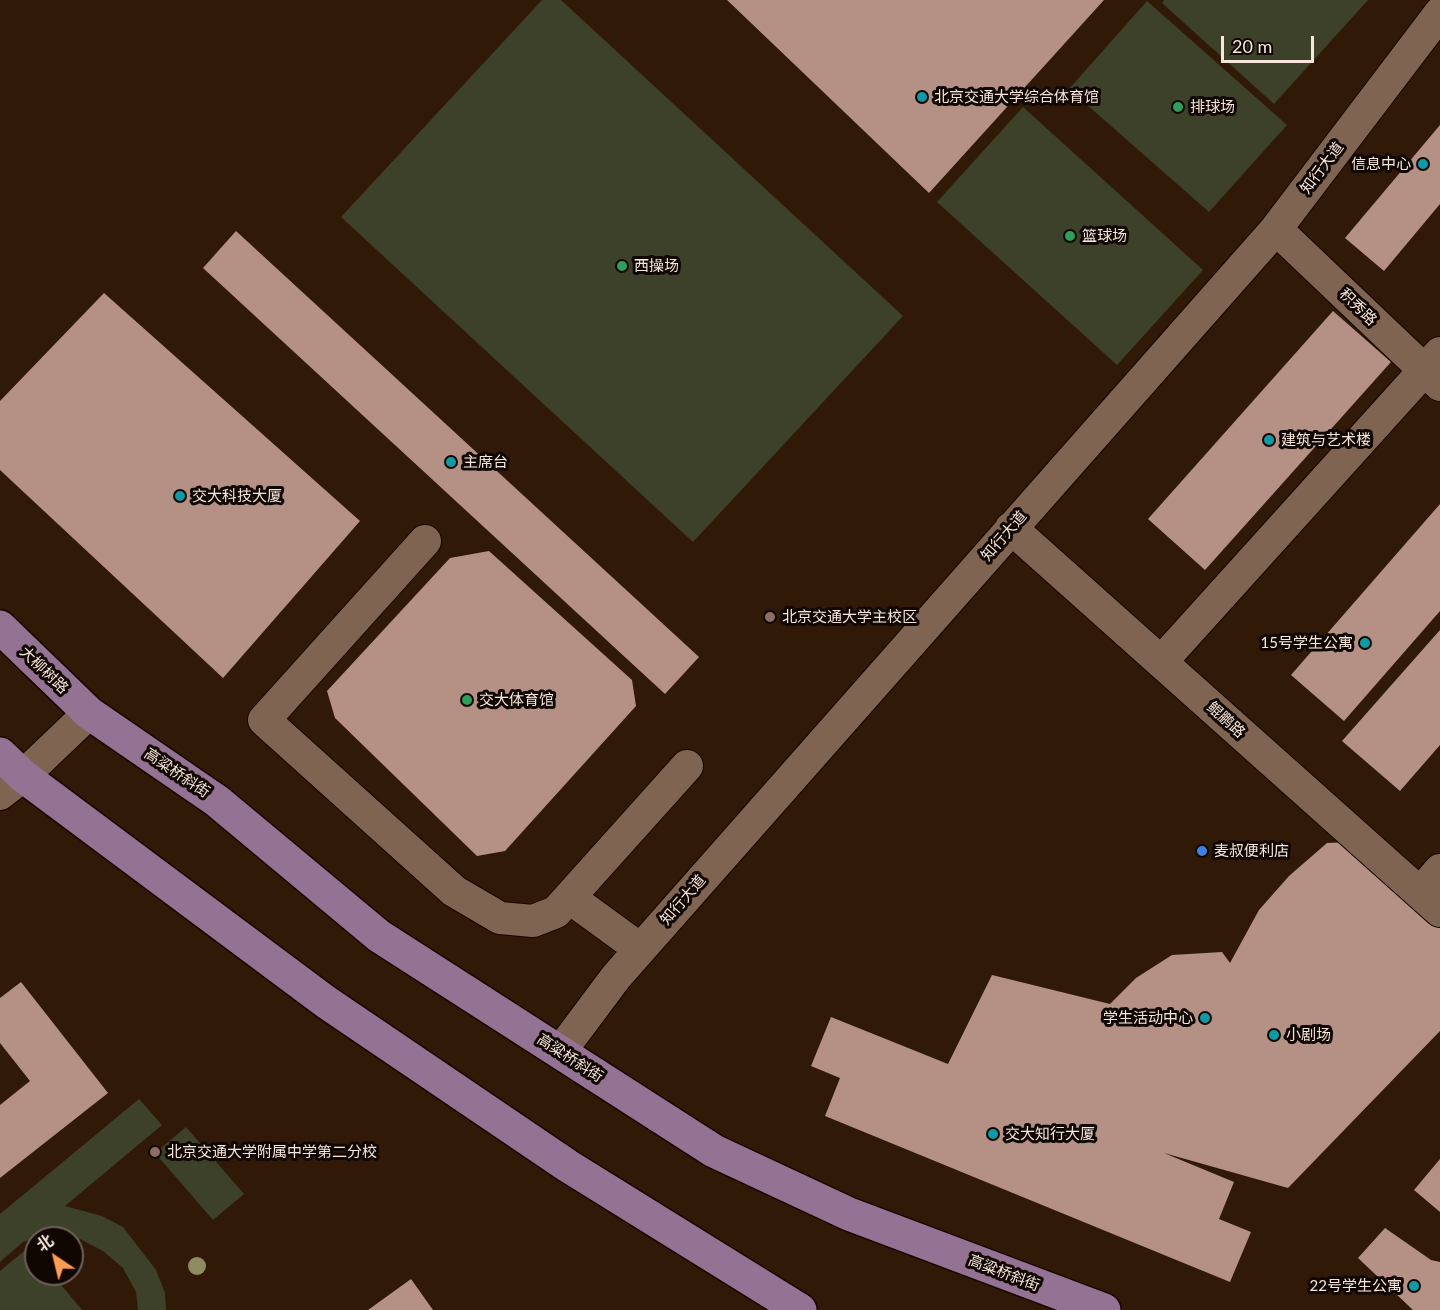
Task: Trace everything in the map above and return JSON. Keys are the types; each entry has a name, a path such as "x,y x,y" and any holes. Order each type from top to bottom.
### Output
{"main road":[{"name":"大柳树路","path":"0,627 89,713"},
{"name":"高粱桥斜街","path":"89,713 217,801 379,936 714,1151 849,1214 1104,1310"},
{"path":"8,775 326,1002 568,1166 800,1310"}],"street":[{"name":"知行大道","path":"560,1052 640,949 1276,229 1440,12"},
{"name":"积秀路","path":"1276,229 1435,370"},
{"path":"1161,662 1435,370"},
{"name":"鲲鹏路","path":"1011,528 1161,662 1433,892"},
{"path":"425,541 264,720 454,891 500,918 533,921 556,912 687,766"},
{"path":"8,775 89,713"},
{"path":"570,898 640,949"}],"green space":[{"name":"西操场","path":"542,0 561,0 903,316 693,542 341,217"},
{"path":"1164,0 1368,0 1274,104 1162,3"},
{"name":"排球场","path":"1147,1 1287,125 1209,212 1069,89"},
{"name":"篮球场","path":"1023,107 1203,270 1117,365 937,202"},
{"path":"139,1099 162,1125 65,1206 102,1216 123,1227 156,1270 165,1293 166,1310 138,1310 136,1292 123,1268 103,1251 84,1241 84,1226 24,1226 24,1242 0,1262 0,1214"},
{"path":"186,1127 244,1194 213,1220 155,1153"},
{"path":"24,1251 24,1286 62,1286 82,1310 0,1310 0,1271"}],"building":[{"name":"北京交通大学综合体育馆","path":"727,0 1104,0 929,193"},
{"name":"信息中心","path":"1440,125 1440,204 1384,271 1345,238"},
{"name":"主席台","path":"236,231 699,657 665,694 203,268"},
{"name":"交大科技大厦","path":"104,293 360,521 223,678 0,470 0,401"},
{"name":"建筑与艺术楼","path":"1333,311 1391,362 1205,570 1148,519"},
{"name":"15号学生公寓","path":"1440,504 1440,611 1344,721 1291,675"},
{"path":"489,551 632,680 636,706 505,851 477,856 335,718 327,691 450,558"},
{"path":"1440,630 1440,745 1400,791 1342,741"},
{"name":"学生活动中心","path":"1352,842 1440,921 1440,1031 1288,1188 1164,1153 1234,1182 1219,1219 1251,1232 1230,1282 825,1116 840,1078 811,1066 831,1017 948,1064 992,975 1110,1004 1136,978 1172,955 1222,952 1230,963 1259,910 1289,876 1327,843"},
{"path":"21,982 108,1093 0,1178 0,1105 30,1081 0,1043 0,998"},
{"path":"1440,1159 1440,1212 1414,1190"},
{"name":"22号学生公寓","path":"1385,1228 1431,1260 1440,1262 1440,1310 1413,1310 1358,1258"},
{"path":"411,1279 433,1310 368,1310"}],"place":[{"name":"北京交通大学综合体育馆","path":"922,97"},
{"name":"排球场","path":"1178,107"},
{"name":"信息中心","path":"1423,164"},
{"name":"篮球场","path":"1070,236"},
{"name":"西操场","path":"622,266"},
{"name":"建筑与艺术楼","path":"1269,440"},
{"name":"主席台","path":"451,462"},
{"name":"交大科技大厦","path":"180,496"},
{"name":"北京交通大学主校区","path":"770,617"},
{"name":"15号学生公寓","path":"1365,643"},
{"name":"交大体育馆","path":"467,700"},
{"name":"麦叔便利店","path":"1202,851"},
{"name":"学生活动中心","path":"1205,1018"},
{"name":"小剧场","path":"1274,1035"},
{"name":"交大知行大厦","path":"993,1134"},
{"name":"北京交通大学附属中学第二分校","path":"155,1152"},
{"name":"22号学生公寓","path":"1414,1286"}]}
